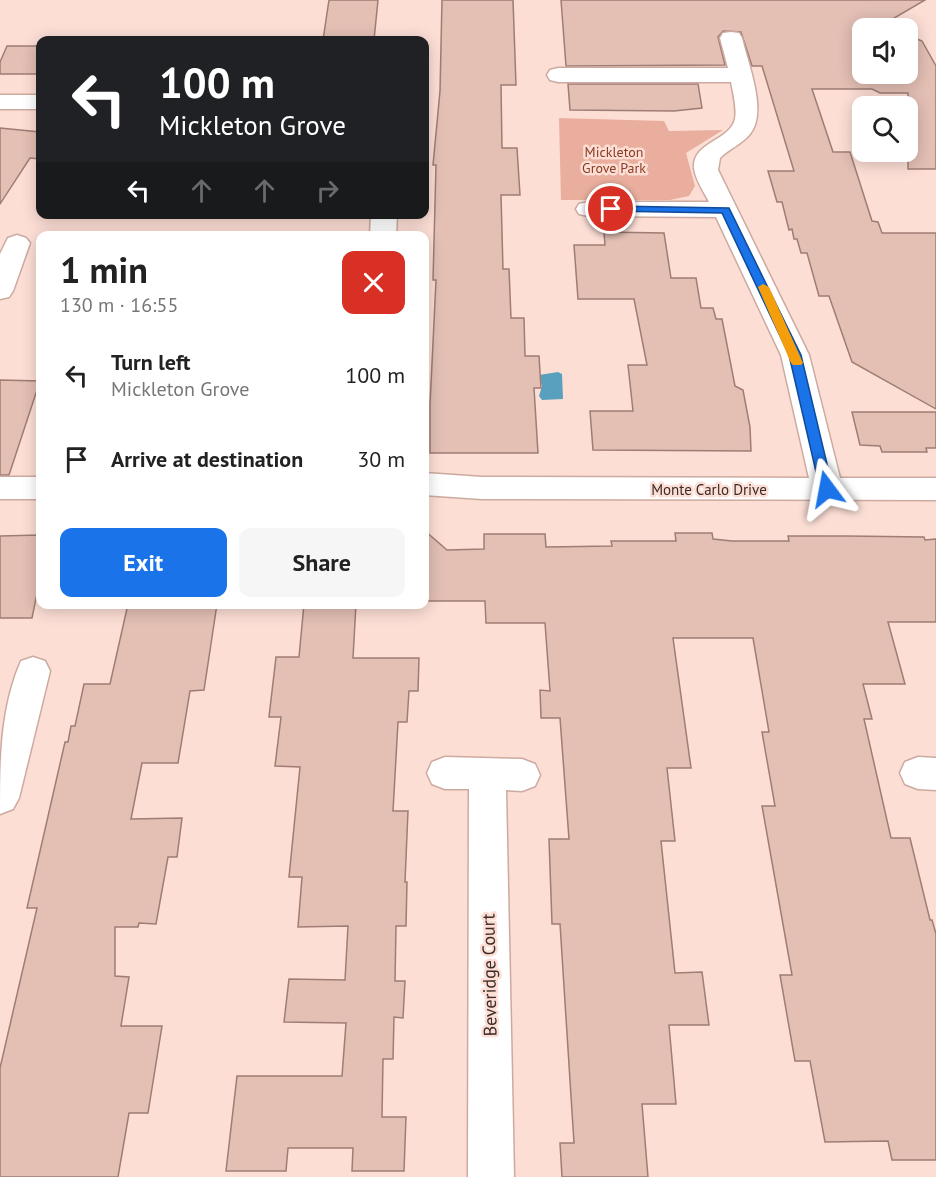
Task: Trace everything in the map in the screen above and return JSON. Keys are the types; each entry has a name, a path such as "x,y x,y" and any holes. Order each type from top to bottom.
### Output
{"street":[{"path":"731,38 747,113 744,126 736,136 707,158 706,170 795,355 827,489"},
{"path":"558,75 739,75"},
{"path":"0,102 36,102"},
{"path":"588,209 725,210"},
{"path":"0,291 9,259"},
{"name":"Monte Carlo Drive","path":"429,484 482,488 936,489"},
{"path":"0,488 36,488"},
{"name":"Monte Carlo Drive","path":"429,498 482,488"},
{"path":"0,798 33,671"},
{"name":"Beveridge Court","path":"444,773 504,774 491,1177"}],"green space":[{"name":"Mickleton Grove Park","path":"559,118 664,121 669,131 723,130 686,153 695,186 689,196 670,200 561,200"}],"water":[{"path":"558,372 562,374 563,399 542,400 539,396 542,386 539,375"}],"building":[{"path":"329,0 378,0 374,36 324,36"},
{"path":"442,0 513,0 516,85 501,85 502,148 517,148 520,195 501,195 503,269 509,269 511,318 524,318 525,356 539,356 541,388 534,388 538,453 430,453 436,280 433,280 436,165 433,165 440,91"},
{"path":"561,0 925,0 894,18 852,18 852,84 918,84 918,39 922,41 936,66 936,169 908,169 908,162 918,162 918,96 908,96 908,93 880,93 872,89 812,89 833,152 850,152 872,221 878,222 882,233 936,233 936,409 852,362 829,296 819,296 807,253 801,253 792,229 789,230 782,202 777,202 768,171 794,171 762,66 752,66 741,32 723,31 718,37 725,65 566,66"},
{"path":"7,46 36,46 36,74 0,74 0,62"},
{"path":"568,84 698,84 702,108 674,111 570,110"},
{"path":"0,128 36,132 36,159 30,158 0,204"},
{"path":"604,232 664,233 671,278 696,278 701,308 713,308 716,319 722,319 735,386 743,390 750,427 751,451 593,450 590,411 633,411 628,365 647,365 634,299 578,299 574,245 605,245"},
{"path":"0,380 36,381 36,393 9,475 0,475"},
{"path":"852,412 936,412 936,448 926,448 927,452 882,452 880,446 860,445"},
{"path":"675,533 712,533 713,539 732,541 789,541 788,536 936,539 936,622 888,622 905,684 863,684 872,719 864,719 891,838 910,838 930,920 932,920 936,934 936,1160 892,1160 888,1141 825,1142 810,1061 795,1061 780,975 792,975 762,806 775,806 762,732 769,732 753,638 673,638 691,768 667,768 675,841 661,841 675,973 702,972 709,1025 669,1025 676,1104 642,1104 648,1177 562,1177 560,1143 574,1143 560,924 552,924 549,839 569,839 560,718 541,718 540,690 550,691 545,623 486,623 485,601 429,601 429,534 447,550 484,549 484,534 545,534 546,547 612,546 611,541 676,541"},
{"path":"36,535 36,598 32,618 0,618 0,536"},
{"path":"127,609 216,609 204,690 190,691 178,763 142,763 131,819 182,818 177,857 168,857 156,924 139,923 138,927 115,927 115,976 129,977 121,1026 162,1026 148,1113 129,1113 118,1177 0,1177 0,1068 37,908 27,908 65,742 68,742 71,726 75,726 84,684 110,684"},
{"path":"304,609 356,609 353,658 419,658 418,691 409,691 407,722 398,722 393,811 408,811 406,926 396,926 395,981 405,981 403,1018 394,1017 393,1059 383,1059 382,1117 406,1117 404,1171 352,1171 353,1148 288,1148 286,1171 226,1171 237,1076 342,1076 346,1023 284,1022 289,979 345,980 348,926 298,927 302,877 289,877 300,767 275,766 281,717 269,717 276,657 299,657"}],"slow traffic":[{"path":"763,287 797,363"}],"route":[{"path":"611,209 725,210 795,355 827,489"}]}
